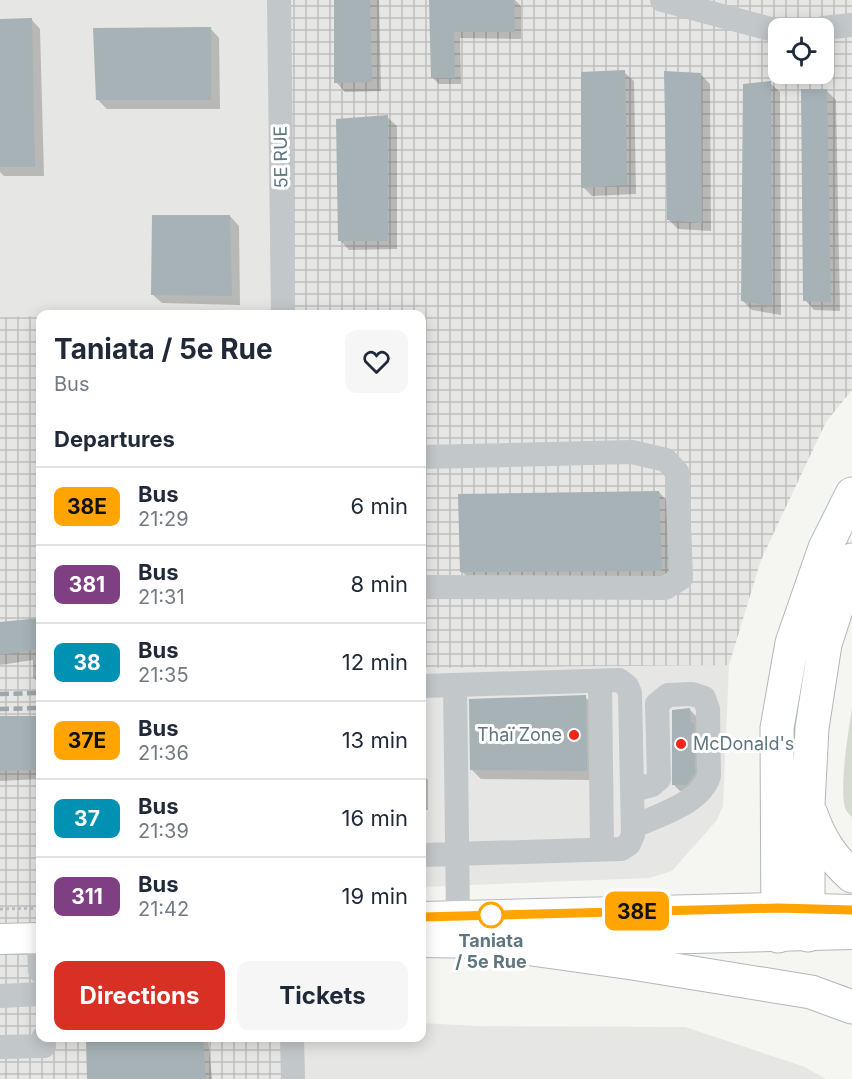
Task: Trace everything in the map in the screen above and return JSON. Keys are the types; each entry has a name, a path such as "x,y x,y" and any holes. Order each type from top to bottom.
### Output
{"highway":[{"path":"793,922 777,728 792,643 825,548 852,494"},
{"path":"793,922 808,804 813,728 825,644 852,560"},
{"path":"808,804 818,835 835,861 852,876"},
{"path":"489,943 811,992 852,1007"}],"main road":[{"path":"426,942 489,943 793,922 852,910"},
{"path":"426,917 793,922 852,934"},
{"path":"0,939 36,938"}],"street":[{"name":"5E RUE","path":"279,0 283,310"},
{"path":"662,0 768,28"},
{"path":"834,27 852,25"},
{"path":"426,457 632,452 666,460 677,471 681,578 665,588 426,587"},
{"path":"426,686 619,680 627,686 630,693 633,827 633,835 629,844 621,849 426,855"},
{"path":"600,681 602,849"},
{"path":"455,685 458,916"},
{"path":"632,790 652,785 659,779 657,704 668,694 692,694 704,698 708,709 709,776 706,784 689,801 633,827"},
{"path":"0,996 36,994"},
{"path":"0,1047 44,1046 44,1042"},
{"path":"292,1042 293,1079"}],"path":[{"path":"0,909 36,908"}],"shaded area":[{"path":"0,0 279,0 283,310 36,310 36,316 0,317"},
{"path":"279,0 852,0 852,390 826,422 761,560 729,665 426,668 426,310 283,310"},
{"path":"36,316 36,1042 292,1042 293,1079 0,1079 0,317"},
{"path":"729,665 723,806 717,820 672,871 649,878 426,887 426,668"},
{"path":"852,708 852,817 846,810 843,790"},
{"path":"426,1023 478,1026 685,1027 805,1067 826,1079 293,1079 292,1042 426,1042"}],"building":[{"path":"334,0 370,0 372,82 334,83"},
{"path":"429,0 514,0 515,32 454,32 455,78 431,78"},
{"path":"32,18 35,167 0,167 0,19"},
{"path":"211,27 211,100 96,100 93,28"},
{"path":"625,70 627,185 581,188 581,72"},
{"path":"664,71 701,73 702,223 667,220"},
{"path":"768,81 768,84 771,84 772,306 741,301 743,84"},
{"path":"801,89 827,89 831,302 803,301"},
{"path":"388,115 388,241 338,241 336,119"},
{"path":"152,215 230,215 232,296 151,295"},
{"path":"659,491 662,571 460,572 458,494"},
{"path":"36,618 36,650 0,655 0,622"},
{"path":"586,695 587,771 470,770 469,699"},
{"path":"690,708 691,723 694,723 695,773 686,785 672,785 672,710"},
{"path":"0,716 36,716 36,770 0,771"},
{"path":"86,1042 203,1042 206,1079 87,1079"}],"railway":[{"path":"0,694 36,693"},
{"path":"0,709 36,708"}],"bus line":[{"name":"38E","path":"426,917 778,908 852,910"}],"place":[{"name":"Thaï Zone","path":"574,735"},
{"name":"McDonald's","path":"681,744"},
{"name":"Taniata / 5e Rue","path":"491,915"}]}
